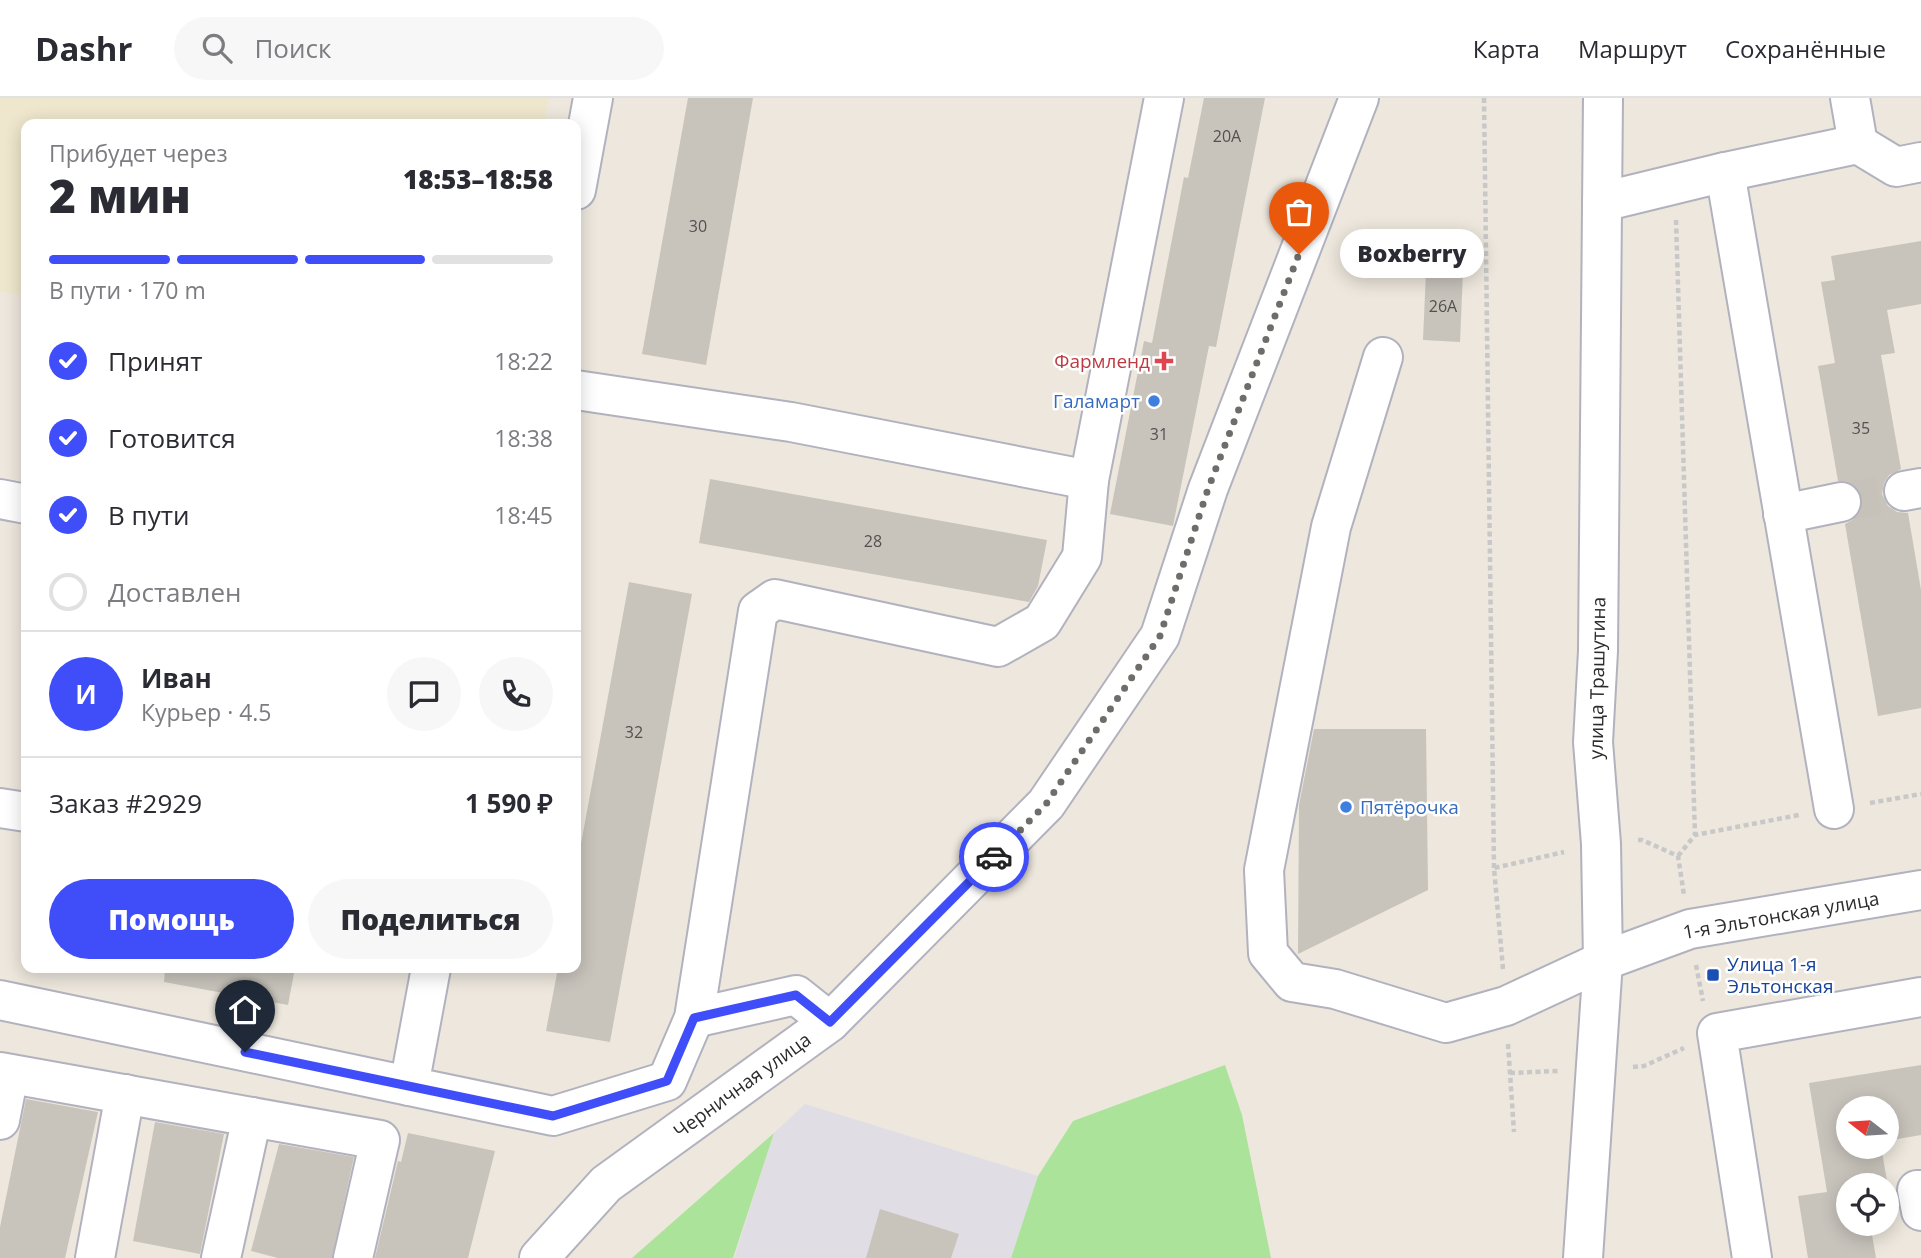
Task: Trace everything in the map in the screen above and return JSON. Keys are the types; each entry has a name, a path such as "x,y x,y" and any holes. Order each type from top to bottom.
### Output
{"street":[{"path":"581,163 593,98"},
{"path":"0,1000 553,1116 667,1081 694,1018 758,611 775,598 998,647 1042,622 1082,557 1089,481 1164,98"},
{"name":"Черничная улица","path":"539,1258 606,1184 830,1022 1046,804 1160,636 1208,489 1359,98"},
{"name":"улица Трашутина","path":"1583,1258 1603,961 1601,844 1593,742 1598,651 1603,98"},
{"path":"1850,98 1858,145"},
{"path":"1602,202 1725,172 1858,145 1896,167 1921,162"},
{"path":"1725,172 1834,809"},
{"name":"1-я Эльтонская улица","path":"1383,356 1331,527 1264,870 1268,953 1292,982 1335,989 1446,1023 1506,1006 1603,961 1690,929 1921,891"},
{"path":"581,391 791,422 1089,481"},
{"path":"0,499 21,503"},
{"path":"1783,514 1841,502"},
{"path":"0,808 21,811"},
{"path":"409,1086 430,973"},
{"path":"694,1018 796,995 830,1022"},
{"path":"1752,1258 1717,1033 1921,997"},
{"path":"0,1120 5,1073 380,1140 353,1258"},
{"path":"95,1258 125,1094"},
{"path":"220,1258 252,1117"},
{"path":"1921,1190 1917,1191 1921,1211"}],"path":[{"path":"1484,98 1494,868"},
{"path":"1674,184 1695,835"},
{"path":"1678,856 1695,835 1921,794"}],"shaded area":[{"path":"0,98 549,98 545,119 21,119 21,295 0,291"},
{"path":"805,1104 1038,1176 1011,1258 734,1258 774,1133"}],"green space":[{"path":"1225,1065 1242,1115 1271,1258 1011,1258 1038,1176 1073,1121"},
{"path":"774,1133 733,1258 632,1258"}],"building":[{"path":"688,98 753,98 706,365 642,354"},
{"path":"1204,98 1265,98 1216,347 1209,346 1173,526 1110,514 1144,341 1152,343 1184,177 1188,178"},
{"path":"1921,241 1921,304 1887,310 1895,353 1881,355 1901,469 1889,475 1882,494 1888,506 1897,512 1908,513 1921,590 1921,708 1878,716 1845,524 1856,518 1861,509 1862,498 1857,487 1838,481 1818,366 1835,363 1821,282 1835,280 1831,256"},
{"path":"1426,271 1463,272 1460,342 1423,340"},
{"path":"710,479 1047,540 1038,586 1029,602 699,543"},
{"path":"629,582 692,594 610,1042 546,1031 557,973 581,973 581,844"},
{"path":"1314,729 1426,729 1428,890 1298,954 1299,805"},
{"path":"165,973 294,973 288,1005 164,982"},
{"path":"1921,1065 1921,1135 1899,1139 1899,1096 1836,1096 1836,1159 1883,1159 1886,1173 1836,1173 1836,1236 1872,1236 1876,1258 1808,1258 1798,1196 1827,1192 1809,1083"},
{"path":"26,1099 98,1112 65,1258 0,1258 0,1227"},
{"path":"155,1122 224,1134 200,1254 133,1241"},
{"path":"408,1133 495,1151 468,1258 375,1258 398,1161 401,1162"},
{"path":"279,1144 354,1157 332,1258 278,1258 251,1251"},
{"path":"880,1209 959,1234 951,1258 866,1258"}],"tunnel":[{"path":"1841,502 1904,491"}],"way so far":[{"path":"994,857 1046,804 1160,636 1208,489 1299,254"}],"place":[{"name":"Boxberry","path":"1299,254"},
{"name":"Фармленд","path":"1164,361"},
{"name":"Галамарт","path":"1154,401"},
{"name":"Пятёрочка","path":"1346,807"},
{"name":"Улица 1-я Эльтонская","path":"1713,975"}],"route":[{"path":"245,1052 553,1116 667,1081 694,1018 796,995 830,1022 994,857"}]}
